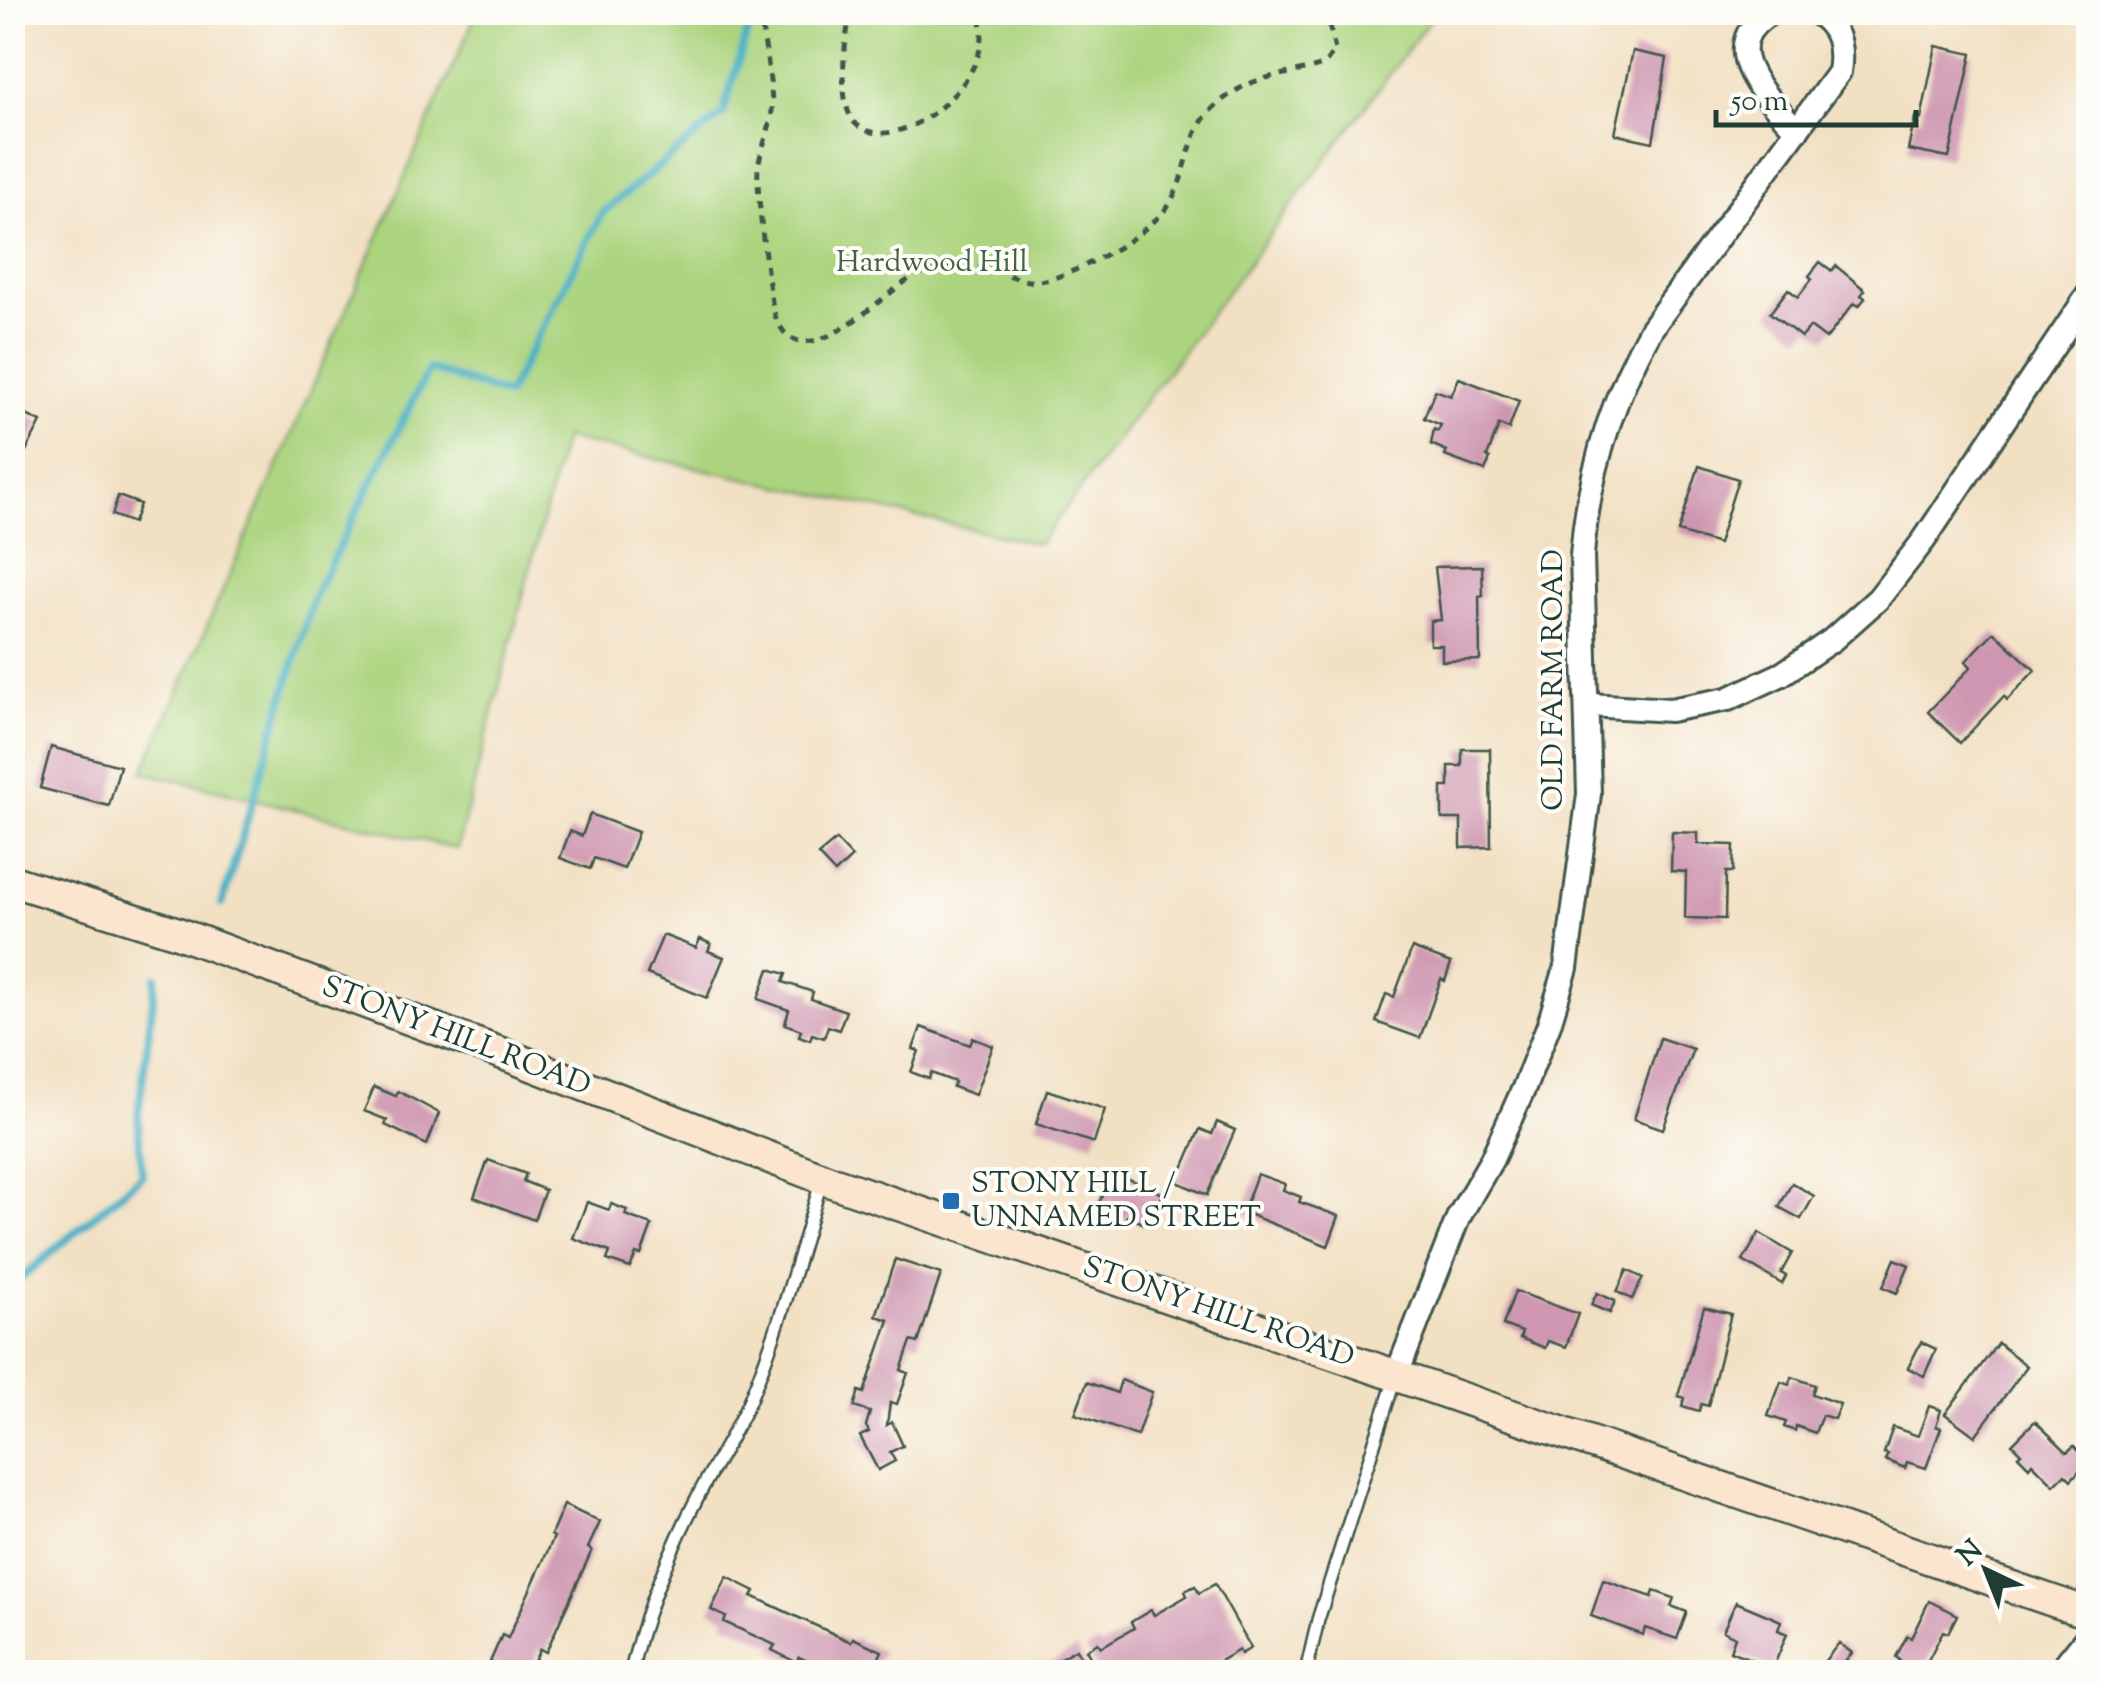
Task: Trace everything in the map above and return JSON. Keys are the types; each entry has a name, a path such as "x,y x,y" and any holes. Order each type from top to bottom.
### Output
{"main road":[{"name":"STONY HILL ROAD","path":"12,881 175,932 822,1178 2088,1613"}],"street":[{"path":"1772,12 1752,29 1745,61 1760,90 1798,130"},
{"name":"OLD FARM ROAD","path":"1397,1374 1458,1218 1492,1159 1524,1088 1566,968 1589,794 1582,556 1584,520 1600,444 1614,405 1651,329 1839,72 1840,41 1833,28 1815,12"},
{"path":"1588,706 1670,710 1728,699 1782,674 1832,640 1878,599 1924,540 2088,295"},
{"path":"2060,1672 2088,1636"}],"lane":[{"path":"630,1672 660,1580 694,1504 750,1400 790,1287 822,1178"},
{"path":"1306,1672 1318,1620 1397,1374"}],"path":[{"path":"759,12 772,111 758,170 776,317 786,335 821,340 860,318 903,282 924,272 983,267 1032,282 1061,274 1114,250 1146,228 1170,204 1202,118 1221,100 1267,77 1325,64 1336,50 1326,12"},
{"path":"851,12 843,71 847,108 857,125 878,133 902,130 932,114 964,86 981,56 982,22 978,12"}],"green space":[{"name":"Hardwood Hill","path":"477,12 1435,13 1039,544 564,438 457,849 143,772"}],"building":[{"path":"1936,46 1972,54 1949,158 1908,150 1915,117 1921,119"},
{"path":"1633,51 1667,58 1653,142 1615,134"},
{"path":"1820,262 1832,271 1836,266 1865,290 1861,295 1865,298 1859,306 1854,303 1826,339 1810,327 1801,337 1770,313 1788,289 1798,297"},
{"path":"1459,378 1519,401 1509,429 1499,425 1485,471 1445,456 1447,451 1431,444 1434,429 1438,431 1441,425 1424,418 1435,390 1451,396"},
{"path":"20,412 41,422 15,472 12,427"},
{"path":"1699,466 1738,479 1718,544 1678,532"},
{"path":"118,496 140,504 133,523 112,515"},
{"path":"1482,566 1480,660 1442,661 1442,645 1430,645 1430,621 1441,620 1435,567"},
{"path":"1994,632 2035,670 1960,743 1928,712 1971,667 1966,661"},
{"path":"51,747 120,766 109,806 40,788"},
{"path":"1462,749 1490,749 1491,847 1461,848 1461,819 1442,819 1442,787 1449,787 1449,766 1462,766"},
{"path":"590,814 638,832 624,869 594,858 590,869 560,858 570,831 582,836"},
{"path":"1672,832 1698,833 1698,844 1734,845 1733,872 1726,872 1725,919 1685,918 1686,872 1671,871"},
{"path":"836,840 852,857 835,873 818,855"},
{"path":"663,935 696,948 700,939 711,944 708,951 724,957 707,998 647,974"},
{"path":"1412,948 1451,963 1445,981 1441,979 1420,1038 1376,1022 1386,994 1394,997"},
{"path":"769,969 786,974 783,982 813,992 811,999 846,1011 839,1030 828,1026 824,1038 812,1034 810,1040 799,1036 801,1030 785,1024 789,1010 758,999"},
{"path":"921,1027 970,1045 973,1038 993,1046 975,1095 931,1073 929,1079 911,1072 919,1051 913,1049"},
{"path":"1660,1038 1693,1049 1663,1129 1634,1119"},
{"path":"374,1087 396,1096 398,1091 439,1113 427,1145 385,1125 387,1120 364,1111"},
{"path":"1047,1090 1105,1109 1094,1143 1036,1124"},
{"path":"1217,1122 1235,1130 1207,1195 1177,1182 1200,1129 1212,1134"},
{"path":"488,1160 526,1174 523,1181 545,1190 534,1220 474,1197"},
{"path":"1113,1172 1163,1194 1149,1226 1096,1209"},
{"path":"1257,1174 1285,1184 1283,1190 1301,1197 1299,1202 1339,1216 1328,1246 1243,1212"},
{"path":"1792,1183 1814,1196 1801,1219 1779,1207"},
{"path":"587,1202 609,1210 611,1204 627,1210 625,1215 652,1225 641,1255 636,1254 630,1268 607,1260 610,1252 573,1238"},
{"path":"1759,1233 1792,1253 1781,1273 1786,1276 1782,1284 1743,1261"},
{"path":"895,1259 941,1274 918,1343 911,1341 901,1370 908,1373 897,1404 890,1402 887,1425 892,1422 903,1446 890,1452 895,1461 878,1470 860,1436 869,1432 866,1426 870,1412 854,1407 859,1391 864,1393 889,1320 876,1316"},
{"path":"1895,1259 1909,1265 1897,1293 1883,1287"},
{"path":"1627,1270 1643,1278 1632,1299 1617,1292"},
{"path":"1515,1291 1578,1314 1566,1347 1548,1341 1545,1348 1520,1338 1522,1332 1503,1325"},
{"path":"1597,1293 1615,1301 1610,1313 1591,1305"},
{"path":"1704,1307 1731,1314 1708,1406 1701,1404 1699,1411 1682,1406 1684,1398 1678,1396"},
{"path":"1921,1342 1936,1349 1924,1376 1908,1368"},
{"path":"1998,1343 2027,1366 1975,1436 1945,1414"},
{"path":"1792,1377 1815,1385 1812,1394 1840,1404 1834,1419 1822,1415 1815,1433 1796,1426 1795,1431 1784,1427 1786,1422 1768,1416 1781,1382 1789,1385"},
{"path":"1121,1380 1152,1392 1137,1436 1075,1414 1087,1382 1117,1393"},
{"path":"1929,1406 1941,1410 1936,1426 1941,1428 1926,1468 1907,1462 1905,1468 1885,1460 1893,1427 1918,1436"},
{"path":"2035,1421 2067,1452 2074,1446 2088,1461 2071,1480 2065,1474 2054,1485 2032,1463 2029,1467 2018,1456 2021,1453 2012,1444"},
{"path":"564,1505 600,1522 588,1548 592,1550 546,1652 540,1649 529,1672 514,1672 490,1662 502,1635 508,1638 554,1537 551,1535"},
{"path":"727,1577 755,1591 752,1596 851,1642 853,1638 882,1651 872,1672 832,1672 799,1657 796,1662 772,1650 775,1645 724,1622 726,1617 711,1610"},
{"path":"1603,1580 1652,1597 1654,1591 1674,1598 1671,1606 1687,1612 1677,1639 1645,1628 1643,1635 1591,1616"},
{"path":"1215,1584 1251,1648 1241,1654 1239,1650 1206,1669 1208,1672 1099,1672 1086,1650 1098,1643 1101,1647 1134,1628 1131,1622 1151,1610 1154,1615 1187,1596 1185,1591 1195,1586 1199,1593"},
{"path":"1929,1601 1957,1615 1948,1633 1943,1631 1922,1672 1894,1672 1900,1660 1896,1657 1907,1636 1911,1638"},
{"path":"1736,1602 1781,1621 1778,1630 1787,1634 1773,1668 1730,1651 1735,1637 1723,1631"},
{"path":"1839,1643 1852,1653 1837,1672 1824,1662"},
{"path":"1076,1649 1089,1672 1052,1672 1048,1665"}],"waterway":[{"path":"222,904 314,596 429,369 507,395 603,212 723,114 753,12"},
{"path":"12,1286 142,1175 138,1115 156,977"}],"place":[{"name":"STONY HILL / UNNAMED STREET","path":"951,1201"}]}
